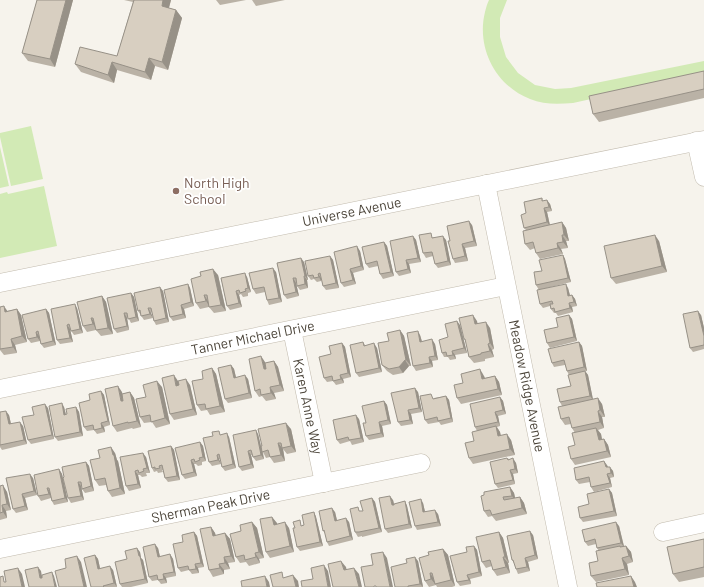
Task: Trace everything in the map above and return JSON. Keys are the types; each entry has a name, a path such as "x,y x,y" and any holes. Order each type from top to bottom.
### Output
{"street":[{"path":"700,140 704,177"},
{"name":"Universe Avenue","path":"0,283 700,140"},
{"name":"Meadow Ridge Avenue","path":"486,184 568,587"},
{"name":"Tanner Michael Drive","path":"0,389 506,286"},
{"name":"Karen Anne Way","path":"292,330 324,483"},
{"name":"Sherman Peak Drive","path":"0,549 421,463"},
{"path":"663,532 704,523"}],"green space":[{"path":"489,0 507,0 500,18 500,37 506,57 518,73 535,85 555,89 571,88 704,61 704,74 573,103 552,104 535,101 518,93 507,85 491,64 483,39 485,12"},
{"path":"31,126 43,179 11,186 0,133"},
{"path":"0,147 9,186 0,188"},
{"path":"44,186 57,246 0,258 0,194 7,192 8,194"}],"building":[{"path":"37,0 66,0 50,59 22,53"},
{"path":"134,0 163,0 162,6 176,10 162,62 149,58 145,72 112,62 108,75 75,64 80,47 117,56"},
{"path":"704,71 704,89 593,114 589,96"},
{"path":"542,198 542,201 547,200 549,207 544,208 547,222 524,228 521,215 526,213 524,202"},
{"path":"469,221 474,241 462,244 465,256 453,259 448,241 450,241 447,226"},
{"path":"562,222 564,235 562,235 563,242 557,243 558,248 536,253 533,242 525,244 523,231"},
{"path":"431,233 432,238 443,236 448,261 435,264 432,252 423,253 419,235"},
{"path":"655,235 662,266 611,278 604,246"},
{"path":"413,236 418,258 406,260 408,269 396,272 390,241"},
{"path":"384,242 391,272 380,274 377,261 366,264 362,247"},
{"path":"357,246 361,266 350,269 353,280 341,283 334,252"},
{"path":"563,255 568,278 536,285 534,272 542,271 539,260"},
{"path":"330,256 336,283 323,286 320,273 318,274 319,277 314,278 313,275 308,276 305,261"},
{"path":"301,258 305,276 305,284 297,286 296,278 293,278 296,292 284,295 277,263"},
{"path":"273,268 279,298 267,300 264,287 253,289 249,273"},
{"path":"213,269 221,305 209,307 207,295 204,295 206,301 196,303 191,279 201,276 200,272"},
{"path":"245,273 248,288 245,289 246,291 240,293 239,290 236,291 239,303 227,306 221,278"},
{"path":"188,284 191,302 181,305 183,314 170,317 164,290"},
{"path":"566,284 568,296 572,295 574,302 569,303 570,308 555,312 554,308 551,309 550,304 553,304 552,301 540,304 537,290"},
{"path":"160,287 166,318 154,321 151,308 148,308 150,314 141,316 140,310 138,311 134,293"},
{"path":"131,293 136,317 128,319 127,313 124,313 127,326 114,329 107,298"},
{"path":"102,296 108,328 96,330 93,318 91,318 93,324 83,326 77,302"},
{"path":"75,304 80,329 71,331 69,324 67,325 70,338 57,340 51,309"},
{"path":"4,306 5,312 17,309 22,336 11,339 13,347 0,349 0,307"},
{"path":"46,309 53,341 41,344 38,331 36,332 37,337 28,339 22,315"},
{"path":"698,311 704,336 704,345 690,348 683,314"},
{"path":"473,315 475,324 486,322 490,351 469,357 459,318"},
{"path":"569,315 574,337 547,343 544,330 558,327 556,318"},
{"path":"457,321 464,348 452,351 453,355 447,356 446,352 442,353 439,340 448,337 445,324"},
{"path":"400,330 406,360 399,367 389,369 382,365 378,343 389,341 387,333"},
{"path":"418,331 420,342 432,339 435,356 429,357 430,363 413,366 407,333"},
{"path":"363,342 364,346 374,343 379,368 356,373 350,345"},
{"path":"579,342 584,367 567,371 564,360 552,363 548,349"},
{"path":"342,343 348,373 340,375 341,379 333,381 332,376 324,378 319,357 331,354 329,346"},
{"path":"261,356 264,369 266,369 265,363 274,361 280,385 270,387 271,393 261,395 260,389 255,391 249,359"},
{"path":"231,365 234,378 245,375 249,393 225,399 218,368"},
{"path":"212,368 220,406 206,409 205,404 197,405 192,381 203,379 202,371"},
{"path":"480,369 482,379 495,376 498,389 457,398 454,385 463,383 461,374"},
{"path":"585,371 590,396 560,402 557,389 571,386 568,375"},
{"path":"174,375 176,386 179,385 178,381 186,379 193,409 170,414 162,378"},
{"path":"157,381 165,418 151,422 150,415 140,417 136,399 146,397 143,385"},
{"path":"118,386 121,401 123,401 122,394 130,392 137,421 113,426 105,389"},
{"path":"415,388 419,408 408,410 410,420 398,422 391,393"},
{"path":"101,391 108,421 101,423 102,428 94,430 93,425 84,427 79,403 90,400 89,394"},
{"path":"431,394 433,399 446,396 451,418 438,421 437,417 425,420 420,396"},
{"path":"500,397 503,410 495,412 498,422 475,427 470,404"},
{"path":"598,398 600,422 572,428 569,417 561,419 558,407"},
{"path":"384,401 388,420 379,422 381,433 366,436 363,423 366,423 362,406"},
{"path":"62,403 64,415 67,414 66,409 76,407 80,432 55,437 49,406"},
{"path":"45,404 52,435 28,440 22,417 34,415 32,407"},
{"path":"6,411 9,424 20,422 24,440 0,445 0,412"},
{"path":"356,415 361,438 349,440 348,437 337,440 333,420"},
{"path":"286,423 291,446 282,448 281,443 278,443 281,455 270,457 268,450 262,452 258,429"},
{"path":"496,426 498,436 507,434 510,449 469,458 465,443 474,441 472,432"},
{"path":"596,428 599,440 604,439 607,451 571,459 568,447 575,445 572,433"},
{"path":"256,430 261,455 253,457 251,450 248,451 251,464 239,467 233,435"},
{"path":"219,431 220,435 227,433 233,464 222,467 219,454 217,455 218,460 209,462 203,438 213,436 212,432"},
{"path":"200,442 203,457 199,458 200,460 195,462 194,459 191,460 194,472 182,475 175,448"},
{"path":"171,446 177,476 165,478 162,465 159,466 160,468 152,468 148,451"},
{"path":"111,447 114,455 120,488 108,491 105,478 95,480 90,460 100,458 98,450"},
{"path":"143,453 147,468 143,469 144,471 139,473 138,470 135,471 138,484 126,486 120,457"},
{"path":"507,458 508,460 513,458 515,469 510,470 513,480 495,484 490,462"},
{"path":"604,461 606,467 610,467 611,473 607,474 610,483 591,487 589,477 576,480 574,468"},
{"path":"86,462 91,486 82,489 81,482 78,482 81,496 68,498 62,467"},
{"path":"59,469 65,498 52,501 49,488 47,488 49,494 38,496 34,475"},
{"path":"30,474 34,491 22,494 25,506 13,509 6,478"},
{"path":"3,485 7,504 2,505 3,512 0,513 0,486"},
{"path":"510,487 512,496 503,497 504,500 520,497 522,508 492,515 490,510 484,511 481,496 484,495 484,492"},
{"path":"609,489 614,511 580,518 578,507 589,504 587,494"},
{"path":"390,496 392,505 405,501 409,524 385,529 379,498"},
{"path":"372,498 379,528 355,532 350,509 358,507 359,511 363,511 360,501"},
{"path":"421,499 423,512 435,510 438,522 415,526 409,502"},
{"path":"332,508 335,521 346,518 350,536 327,542 319,511"},
{"path":"314,512 320,542 297,547 293,522 300,520 301,526 304,525 302,515"},
{"path":"272,517 274,525 285,522 290,546 266,552 260,519"},
{"path":"252,522 259,552 255,553 256,557 245,560 244,555 236,557 230,534 241,531 240,525"},
{"path":"616,522 621,543 597,548 595,539 585,542 582,530"},
{"path":"211,527 213,536 225,533 231,556 224,557 225,563 219,564 220,568 209,570 200,529"},
{"path":"530,531 535,555 525,558 527,567 516,569 512,560 507,536"},
{"path":"194,532 201,563 195,564 196,569 189,570 188,566 178,568 173,544 183,542 182,535"},
{"path":"499,532 506,567 493,570 490,560 482,562 476,537"},
{"path":"704,539 704,567 673,574 667,547"},
{"path":"155,544 158,557 170,554 174,572 163,574 164,579 158,580 157,575 149,577 143,547"},
{"path":"474,546 479,572 467,575 469,580 457,582 450,556 467,552 466,547"},
{"path":"626,546 629,556 622,558 625,569 591,576 589,563 598,561 596,551"},
{"path":"137,548 145,579 120,584 115,562 127,559 125,551"},
{"path":"443,549 451,580 435,584 432,573 430,573 431,579 425,581 419,558 429,555 428,552"},
{"path":"383,552 390,587 365,587 361,567 373,565 371,554"},
{"path":"95,555 98,569 110,566 114,583 103,586 104,587 91,587 84,558"},
{"path":"77,556 84,587 59,587 55,571 66,568 65,559"},
{"path":"415,557 420,584 408,587 395,587 391,567 407,563 406,559"},
{"path":"341,561 344,570 354,568 359,587 333,587 328,564"},
{"path":"324,565 328,587 302,587 301,581 313,579 311,568"},
{"path":"38,567 40,578 42,578 42,575 52,572 55,587 29,587 25,570"},
{"path":"18,568 22,587 0,587 0,577 3,576 4,582 6,582 4,571"},
{"path":"282,572 283,578 293,575 296,587 273,587 270,575"},
{"path":"265,576 267,587 242,587 241,581"},
{"path":"631,576 634,587 597,587 596,583"}],"place":[{"name":"North High School","path":"176,191"}]}
